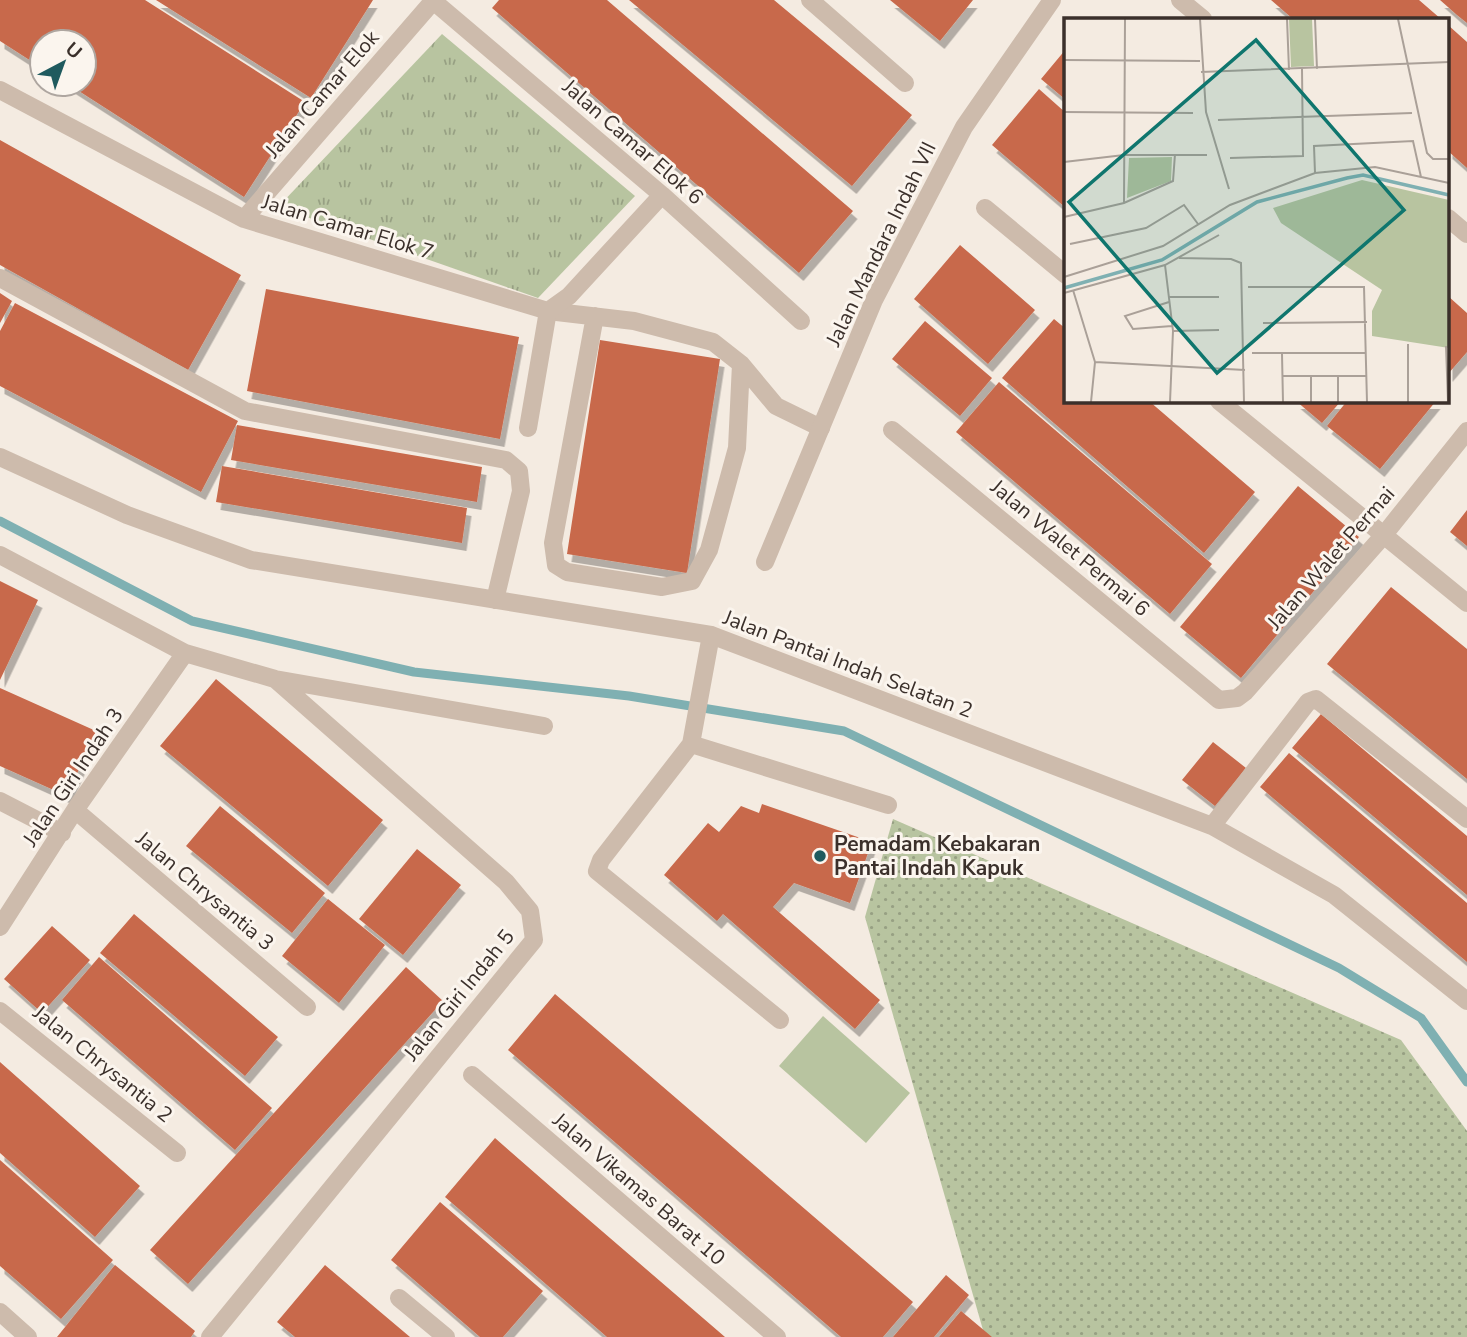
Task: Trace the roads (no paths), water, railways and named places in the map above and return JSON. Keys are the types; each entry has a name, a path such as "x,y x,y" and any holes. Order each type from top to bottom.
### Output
{"street":[{"name":"Jalan Camar Elok 6","path":"433,0 662,195 801,321"},
{"name":"Jalan Camar Elok","path":"244,219 433,0"},
{"path":"810,0 905,83"},
{"name":"Jalan Mandara Indah VII","path":"765,562 874,300 964,127 1052,0"},
{"path":"1180,0 1202,18"},
{"name":"Jalan Camar Elok 7","path":"0,90 244,219 548,311 634,321 713,342 741,364 776,406 821,428"},
{"path":"528,428 548,311 569,296 662,195"},
{"path":"985,208 1064,273"},
{"path":"1450,220 1467,234"},
{"path":"0,278 245,411 506,460 519,471 521,491 495,600"},
{"path":"595,316 553,543 556,565 567,572 662,587 692,581 709,550 737,448 741,364"},
{"path":"1220,402 1467,603"},
{"name":"Jalan Walet Permai 6","path":"892,430 1219,700"},
{"name":"Jalan Walet Permai","path":"1219,700 1237,698 1245,692 1383,536 1467,430"},
{"name":"Jalan Pantai Indah Selatan 2","path":"0,457 127,515 251,561 711,635 1212,826 1334,895 1467,1001"},
{"name":"Jalan Giri Indah 5","path":"0,555 185,653 275,679 544,726"},
{"path":"711,635 693,736 601,860 597,871 780,1020"},
{"name":"Jalan Giri Indah 3","path":"0,927 75,810 185,653"},
{"name":"Jalan Giri Indah 5","path":"210,1337 534,940 530,911 506,882 275,679"},
{"path":"1212,826 1308,702 1317,699 1467,819"},
{"path":"693,736 888,805"},
{"path":"0,801 62,832"},
{"name":"Jalan Chrysantia 3","path":"75,810 307,1007"},
{"name":"Jalan Chrysantia 2","path":"0,1011 177,1153"},
{"name":"Jalan Vikamas Barat 10","path":"472,1075 777,1337"},
{"path":"400,1297 446,1337"},
{"path":"0,1312 28,1337"}],"waterway":[{"path":"0,521 192,621 414,672 629,696 844,731 1339,968 1421,1018 1467,1082"}],"place":[{"name":"Pemadam Kebakaran Pantai Indah Kapuk","path":"820,856"}]}
